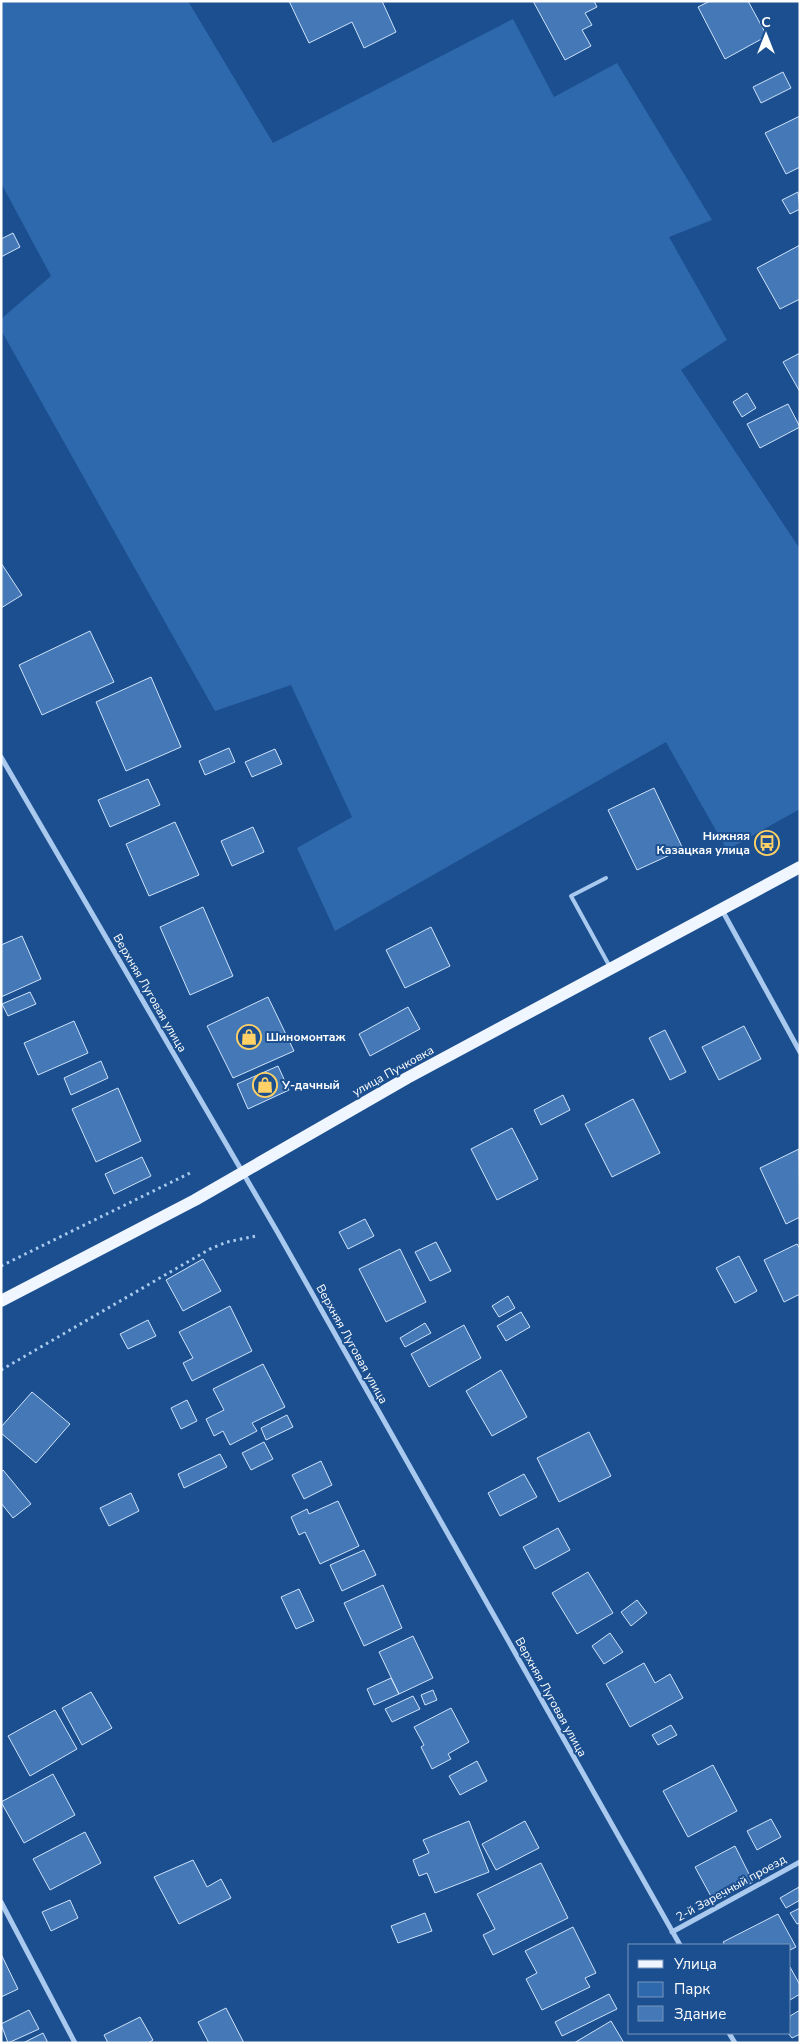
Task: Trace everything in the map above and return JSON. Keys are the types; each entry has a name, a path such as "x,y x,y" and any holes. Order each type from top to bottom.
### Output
{"main road":[{"name":"улица Пучковка","path":"1,1301 195,1200 242,1171 610,967 800,867"}],"street":[{"name":"Верхняя Луговая улица","path":"1,757 278,1233 679,1944"},
{"path":"722,909 800,1052"},
{"name":"2-й Заречный проезд","path":"672,1932 800,1862"},
{"path":"1,1902 75,2043"}],"lane":[{"path":"606,878 571,896 610,967"}],"path":[{"path":"1,1266 196,1170"},
{"path":"1,1370 210,1249 237,1240 278,1233"}],"green space":[{"path":"1,1 188,1 273,143 513,19 554,97 617,63 712,220 669,237 727,340 681,370 800,549 800,809 727,850 666,742 335,931 297,848 352,817 291,685 215,711 1,330 1,319 51,276 1,183"}],"building":[{"path":"289,1 382,1 396,32 364,48 352,22 309,43"},
{"path":"533,1 594,1 597,7 585,13 592,25 582,30 591,46 565,60"},
{"path":"710,1 748,1 767,36 725,59 698,7"},
{"path":"783,72 791,88 761,103 753,87"},
{"path":"800,116 800,167 786,174 765,133"},
{"path":"798,192 800,209 790,214 782,200"},
{"path":"13,233 20,247 1,257 1,239"},
{"path":"800,245 800,299 780,309 757,268"},
{"path":"800,353 800,392 783,362"},
{"path":"747,393 756,408 742,417 733,402"},
{"path":"788,404 800,427 760,448 747,424"},
{"path":"1,563 22,595 1,608"},
{"path":"90,631 114,682 42,715 19,665"},
{"path":"151,677 181,747 126,771 96,702"},
{"path":"229,748 235,762 205,775 199,761"},
{"path":"275,749 282,764 252,777 245,762"},
{"path":"148,779 160,805 110,827 98,800"},
{"path":"654,788 683,849 637,870 608,810"},
{"path":"175,822 199,875 149,896 126,844"},
{"path":"253,827 264,852 232,866 221,841"},
{"path":"203,907 233,976 190,995 160,927"},
{"path":"431,927 450,966 405,988 386,950"},
{"path":"22,936 41,979 1,997 1,945"},
{"path":"30,992 36,1004 8,1016 2,1004"},
{"path":"268,997 294,1051 233,1078 207,1026"},
{"path":"408,1007 420,1029 370,1056 359,1034"},
{"path":"74,1021 88,1053 38,1075 24,1043"},
{"path":"744,1026 761,1059 719,1080 702,1047"},
{"path":"665,1030 686,1072 670,1080 649,1038"},
{"path":"101,1061 108,1078 71,1095 64,1078"},
{"path":"278,1066 289,1090 248,1109 237,1084"},
{"path":"118,1088 141,1141 96,1162 72,1109"},
{"path":"563,1095 570,1110 541,1125 534,1110"},
{"path":"633,1099 660,1153 612,1177 585,1124"},
{"path":"512,1128 538,1179 497,1200 471,1149"},
{"path":"799,1149 800,1217 786,1224 760,1168"},
{"path":"142,1157 151,1176 114,1194 105,1174"},
{"path":"365,1219 374,1236 348,1249 339,1232"},
{"path":"436,1242 451,1271 430,1281 415,1252"},
{"path":"797,1244 800,1249 800,1294 784,1302 764,1260"},
{"path":"400,1249 426,1302 386,1322 359,1269"},
{"path":"739,1256 757,1291 735,1303 716,1268"},
{"path":"203,1259 221,1291 183,1311 166,1280"},
{"path":"508,1296 515,1308 499,1317 492,1306"},
{"path":"230,1306 252,1351 192,1381 183,1363 193,1358 179,1332"},
{"path":"521,1312 530,1327 506,1341 497,1326"},
{"path":"148,1320 156,1336 128,1349 120,1334"},
{"path":"425,1323 431,1333 405,1347 400,1338"},
{"path":"464,1325 481,1358 429,1387 411,1354"},
{"path":"263,1364 285,1407 252,1423 257,1431 230,1445 223,1431 214,1436 206,1419 224,1410 213,1389"},
{"path":"501,1370 527,1417 492,1436 466,1391"},
{"path":"32,1392 70,1424 36,1463 1,1433 1,1427"},
{"path":"187,1400 197,1421 181,1429 171,1408"},
{"path":"287,1415 293,1427 266,1440 261,1428"},
{"path":"589,1432 611,1476 559,1502 537,1458"},
{"path":"264,1442 273,1459 251,1470 242,1453"},
{"path":"220,1454 227,1467 184,1488 178,1474"},
{"path":"321,1461 332,1485 304,1499 292,1475"},
{"path":"3,1470 31,1504 13,1518 1,1503 1,1471"},
{"path":"524,1474 537,1497 500,1516 488,1493"},
{"path":"131,1493 139,1511 109,1526 100,1508"},
{"path":"338,1501 359,1546 320,1564 305,1532 299,1535 291,1517 307,1509 309,1514"},
{"path":"558,1528 570,1550 535,1569 523,1547"},
{"path":"364,1550 376,1575 342,1591 330,1565"},
{"path":"588,1572 613,1613 577,1634 552,1593"},
{"path":"383,1585 402,1628 364,1646 344,1603"},
{"path":"299,1589 314,1621 296,1629 281,1597"},
{"path":"637,1600 647,1613 631,1626 621,1612"},
{"path":"610,1633 623,1652 604,1664 592,1646"},
{"path":"413,1636 433,1678 399,1694 379,1652"},
{"path":"644,1663 655,1683 670,1674 683,1698 630,1727 606,1684"},
{"path":"391,1678 399,1694 374,1705 367,1689"},
{"path":"433,1690 437,1700 425,1705 421,1695"},
{"path":"91,1692 112,1728 82,1745 62,1708"},
{"path":"413,1696 420,1709 392,1722 385,1709"},
{"path":"451,1708 469,1742 448,1754 451,1759 432,1769 421,1747 424,1745 414,1727"},
{"path":"55,1710 77,1749 30,1776 8,1736"},
{"path":"671,1725 677,1735 658,1745 652,1735"},
{"path":"477,1761 487,1781 460,1795 449,1776"},
{"path":"713,1765 737,1811 688,1837 663,1791"},
{"path":"53,1774 75,1815 24,1843 1,1802"},
{"path":"771,1819 781,1837 757,1850 747,1831"},
{"path":"469,1821 489,1872 435,1893 427,1873 419,1876 413,1860 429,1853 423,1840"},
{"path":"525,1821 539,1848 496,1870 482,1844"},
{"path":"85,1832 101,1863 50,1890 33,1859"},
{"path":"735,1846 753,1882 714,1902 695,1867"},
{"path":"193,1860 207,1887 221,1879 231,1898 179,1924 154,1877"},
{"path":"541,1863 568,1918 493,1955 483,1935 495,1929 477,1894"},
{"path":"799,1887 800,1900 786,1908 780,1898"},
{"path":"70,1900 78,1918 51,1931 42,1912"},
{"path":"800,1908 800,1923 797,1924 790,1913"},
{"path":"425,1913 432,1931 398,1943 391,1926"},
{"path":"778,1914 796,1947 791,1950 791,1944 724,1944 723,1942"},
{"path":"573,1927 596,1973 585,1978 590,1987 542,2010 526,1979 537,1973 525,1951"},
{"path":"1,1954 18,1989 1,1997"},
{"path":"791,1969 800,1985 800,1994 791,1999"},
{"path":"609,1994 617,2009 562,2036 555,2022"},
{"path":"226,2008 244,2043 209,2043 198,2022"},
{"path":"29,2010 39,2029 8,2043 1,2024"},
{"path":"800,2010 800,2034 792,2038 789,2034 791,2034 791,2015"},
{"path":"140,2017 153,2040 148,2043 108,2043 104,2035"},
{"path":"611,2021 624,2043 574,2043"},
{"path":"43,2033 48,2043 23,2043"}],"place":[{"name":"Нижняя Казацкая улица","path":"767,843"},
{"name":"Шиномонтаж","path":"249,1037"},
{"name":"У-дачный","path":"265,1085"}]}
